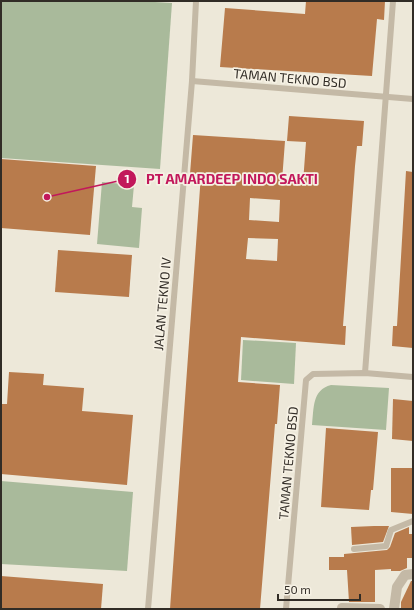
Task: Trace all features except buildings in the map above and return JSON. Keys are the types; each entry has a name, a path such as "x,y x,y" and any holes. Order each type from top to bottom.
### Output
{"street":[{"path":"394,609 398,584 405,575 413,574"},
{"path":"342,608 380,609"}],"lane":[{"name":"JALAN TEKNO IV","path":"148,609 192,81 196,1"},
{"path":"365,373 393,1"},
{"name":"TAMAN TEKNO BSD","path":"192,81 413,99"},
{"name":"TAMAN TEKNO BSD","path":"286,609 306,380 314,374 365,373 413,376"},
{"path":"354,549 386,546 392,530 413,521"}],"green space":[{"path":"1,1 138,1 172,3 160,169 1,158"},
{"path":"102,182 134,185 132,207 142,208 139,248 97,244"},
{"path":"243,340 296,343 294,384 241,380"},
{"path":"331,385 389,388 386,430 312,425 317,395 325,387"},
{"path":"1,481 133,492 127,571 1,564"}],"place":[{"name":"PT AMARDEEP INDO SAKTI","path":"47,197"}]}
